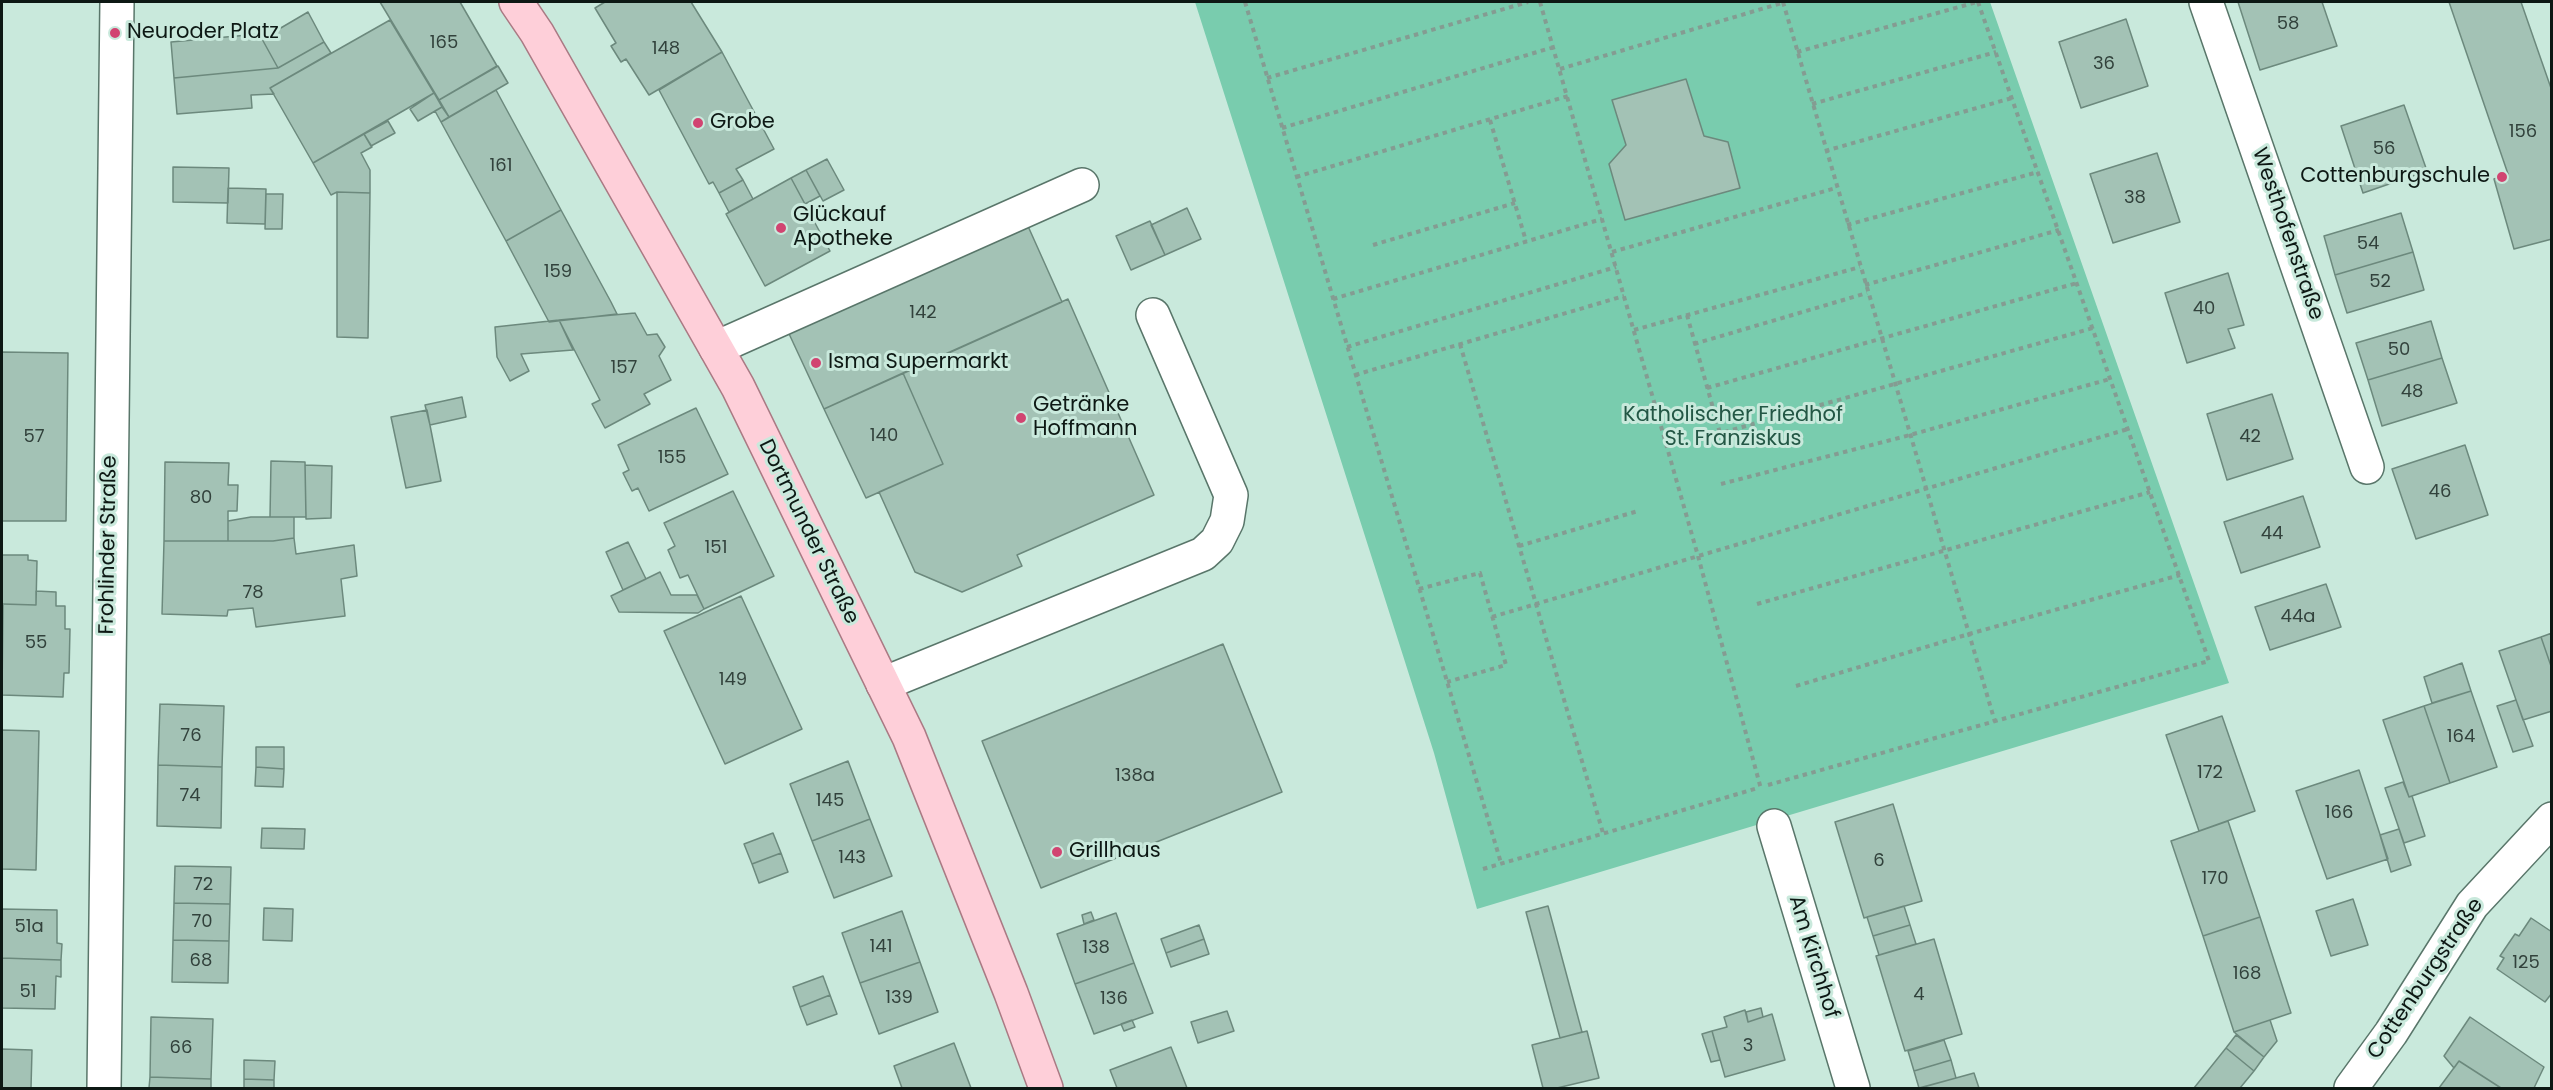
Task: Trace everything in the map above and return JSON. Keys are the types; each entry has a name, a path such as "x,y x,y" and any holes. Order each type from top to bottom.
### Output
{"main road":[{"name":"Dortmunder Straße","path":"516,2 537,33 738,387 909,737 1011,993 1046,1089"}],"street":[{"name":"Frohlinder Straße","path":"104,1089 117,2"},
{"name":"Westhofenstraße","path":"2206,2 2367,466"},
{"path":"716,348 1082,185"},
{"path":"883,684 1203,554 1217,541 1227,521 1231,495 1154,315"},
{"name":"Cottenburgstraße","path":"2351,1089 2391,1033 2472,905 2552,819"},
{"name":"Am Kirchhof","path":"1774,826 1853,1089"}],"path":[{"path":"1245,2 1501,863"},
{"path":"1267,78 1528,2"},
{"path":"1540,2 1698,556 1760,787 1774,826"},
{"path":"1560,69 1784,2 1825,151 1995,722"},
{"path":"1483,869 1760,787 2209,661 1977,2 1797,52"},
{"path":"1282,128 1554,47"},
{"path":"1812,104 1996,52"},
{"path":"1296,177 1568,96"},
{"path":"1825,151 2012,98"},
{"path":"1490,120 1526,242"},
{"path":"1847,225 2038,172"},
{"path":"1612,252 1836,188"},
{"path":"1373,245 1515,203"},
{"path":"1333,298 1602,219"},
{"path":"1865,285 2059,230"},
{"path":"1347,347 1616,267"},
{"path":"1634,330 1860,267"},
{"path":"1707,388 2077,283"},
{"path":"1695,344 1867,293"},
{"path":"1355,375 1624,296"},
{"path":"1687,315 1720,433"},
{"path":"1707,437 2092,328"},
{"path":"1460,344 1603,833"},
{"path":"1721,484 1910,435 2110,379"},
{"path":"1492,617 2128,429"},
{"path":"1757,604 2150,492"},
{"path":"1520,546 1638,511"},
{"path":"1419,589 1480,573 1506,665 1447,682"},
{"path":"1796,686 1969,634 2180,575"}],"green space":[{"name":"Katholischer Friedhof St. Franziskus","path":"1195,2 1990,2 2229,683 1477,909 1434,753"}],"building":[{"path":"380,2 460,2 497,66 439,100"},
{"path":"605,2 691,2 722,52 649,95 626,59 621,62 611,46 616,43 595,8"},
{"path":"2238,2 2322,2 2337,46 2260,70"},
{"name":"Cottenburgschule","path":"2449,2 2521,2 2552,91 2552,239 2514,249 2494,179 2508,174"},
{"path":"308,12 324,42 278,68 262,39"},
{"path":"2126,19 2148,86 2081,108 2059,42"},
{"path":"390,20 434,93 313,163 270,88"},
{"path":"259,34 278,68 174,78 171,42"},
{"path":"324,42 331,53 270,88 274,94 251,95 252,108 177,114 174,78 278,68"},
{"path":"722,52 774,149 736,169 743,180 719,193 713,182 709,184 659,90"},
{"path":"498,66 508,83 449,117 439,100"},
{"path":"1686,79 1704,136 1728,142 1740,188 1625,220 1609,164 1626,145 1612,100"},
{"path":"496,90 561,210 506,241 441,122"},
{"path":"434,93 442,107 418,121 410,109"},
{"path":"2404,105 2427,171 2363,193 2341,126"},
{"path":"442,107 449,117 441,122 435,111"},
{"path":"388,121 395,133 371,146 364,134"},
{"path":"364,134 372,147 361,153 370,170 370,193 337,192 331,195 313,163"},
{"path":"2157,153 2180,222 2113,243 2090,174"},
{"path":"827,159 844,190 823,201 806,170"},
{"path":"173,167 229,168 228,203 173,202"},
{"path":"806,170 820,196 805,204 791,178"},
{"path":"791,178 830,251 765,286 726,214"},
{"path":"743,180 753,199 729,212 719,193"},
{"path":"228,188 266,189 265,224 227,223"},
{"path":"337,192 370,193 368,338 337,337"},
{"path":"266,194 283,194 282,229 265,229"},
{"path":"1187,208 1201,239 1165,255 1151,225"},
{"path":"561,210 617,314 549,322 506,241"},
{"path":"2401,213 2413,252 2335,275 2324,236"},
{"path":"1023,215 1062,302 824,409 784,323"},
{"path":"1150,221 1165,255 1131,270 1116,236"},
{"path":"2413,252 2424,290 2347,313 2335,275"},
{"path":"2228,273 2244,325 2228,329 2235,348 2187,363 2165,293"},
{"name":"Getränke Hoffmann","path":"1068,299 1154,495 1017,555 1022,566 962,592 915,572 879,492 943,464 903,373"},
{"path":"635,313 647,335 657,334 665,347 659,356 671,380 644,394 650,404 605,428 592,404 600,400 559,320"},
{"path":"559,320 573,350 521,354 529,371 510,381 497,357 495,327"},
{"path":"2431,321 2442,358 2368,380 2356,343"},
{"path":"2,352 68,353 66,521 2,521"},
{"path":"2442,358 2457,403 2382,426 2368,380"},
{"path":"903,373 943,464 866,498 824,409"},
{"path":"2272,394 2293,459 2227,480 2207,414"},
{"path":"462,397 466,417 430,425 425,405"},
{"path":"696,408 728,474 649,511 638,488 632,491 623,473 629,470 618,445"},
{"path":"427,410 441,481 406,488 391,417"},
{"path":"2465,445 2488,515 2416,539 2392,469"},
{"path":"271,461 305,462 306,517 270,517"},
{"path":"165,462 229,463 228,485 238,485 237,511 228,511 228,541 164,541"},
{"path":"305,465 332,466 331,518 306,519"},
{"path":"733,491 774,576 704,609 688,575 680,578 668,550 675,546 664,523"},
{"path":"2303,496 2320,547 2241,573 2224,522"},
{"path":"251,517 294,517 294,538 273,541 228,541 228,521"},
{"path":"294,538 296,554 354,545 357,576 341,579 345,616 256,627 253,608 228,610 227,616 162,614 164,541 273,541"},
{"path":"628,542 646,579 623,590 606,552"},
{"path":"2,555 28,555 28,560 37,561 36,605 2,604"},
{"path":"660,572 671,595 697,595 704,609 698,613 619,612 611,596"},
{"path":"2326,584 2341,627 2270,650 2255,607"},
{"path":"36,591 56,592 56,606 65,606 65,629 70,629 69,673 64,673 63,697 2,695 3,604 36,605"},
{"path":"741,596 802,729 725,764 664,631"},
{"path":"2552,633 2552,669 2541,637"},
{"path":"2541,637 2552,669 2552,711 2523,720 2499,651"},
{"path":"1223,644 1282,792 1041,888 982,741"},
{"path":"2462,663 2471,691 2432,703 2424,677"},
{"path":"2471,691 2497,767 2450,783 2424,706"},
{"path":"2516,700 2533,746 2513,752 2497,706"},
{"path":"160,704 224,706 222,767 158,765"},
{"path":"2424,706 2450,783 2409,797 2383,720"},
{"path":"2222,716 2255,811 2199,831 2166,735"},
{"path":"2,730 39,731 36,870 2,869"},
{"path":"256,747 284,747 284,769 256,767"},
{"path":"848,761 870,819 812,841 790,784"},
{"path":"158,765 222,767 221,828 157,826"},
{"path":"256,767 284,769 283,787 255,786"},
{"path":"2359,770 2388,859 2327,879 2296,791"},
{"path":"2403,782 2409,797 2412,796 2425,836 2404,843 2385,788"},
{"path":"1893,804 1922,901 1864,918 1835,822"},
{"path":"870,819 892,876 834,898 812,841"},
{"path":"2228,821 2260,917 2203,936 2171,841"},
{"path":"262,828 305,829 304,849 261,848"},
{"path":"2399,829 2411,865 2391,872 2380,835"},
{"path":"773,833 781,853 752,864 744,844"},
{"path":"781,853 788,872 759,883 752,864"},
{"path":"175,866 231,867 230,904 174,903"},
{"path":"2353,899 2368,945 2331,956 2316,911"},
{"path":"174,903 230,904 229,941 173,940"},
{"path":"1548,906 1582,1032 1560,1038 1526,912"},
{"path":"1904,906 1910,925 1873,936 1867,917"},
{"path":"264,908 293,909 292,941 263,940"},
{"path":"2,909 57,910 57,943 62,944 61,960 2,958"},
{"path":"902,911 920,962 860,983 842,933"},
{"path":"1091,912 1094,920 1084,924 1082,915"},
{"path":"1116,913 1134,963 1075,984 1057,934"},
{"path":"2260,917 2291,1013 2234,1032 2203,936"},
{"path":"2531,918 2552,932 2552,993 2545,1002 2497,969 2504,958 2500,956 2515,934 2519,936"},
{"path":"1199,925 1204,939 1166,953 1161,939"},
{"path":"1910,925 1916,944 1879,955 1873,936"},
{"path":"1204,939 1209,954 1171,967 1166,953"},
{"path":"1934,939 1962,1034 1905,1051 1876,956"},
{"path":"173,940 229,941 228,983 172,982"},
{"path":"2,958 61,960 61,977 56,976 55,1009 2,1008"},
{"path":"920,962 938,1012 879,1034 860,983"},
{"path":"1134,963 1153,1013 1094,1034 1075,984"},
{"path":"823,976 830,995 800,1007 793,987"},
{"path":"830,995 837,1014 807,1025 800,1007"},
{"path":"1761,1008 1763,1017 1748,1022 1746,1012"},
{"path":"1745,1010 1748,1022 1772,1014 1785,1060 1725,1077 1712,1031 1727,1027 1724,1017"},
{"path":"1227,1011 1234,1031 1198,1043 1191,1022"},
{"path":"151,1017 213,1019 211,1079 150,1077"},
{"path":"2470,1017 2544,1067 2534,1088 2501,1088 2459,1061 2454,1068 2444,1056"},
{"path":"1132,1020 1135,1027 1124,1031 1121,1024"},
{"path":"2270,1020 2277,1041 2264,1057 2234,1032"},
{"path":"1587,1031 1599,1078 1557,1088 1543,1088 1532,1045"},
{"path":"1712,1031 1720,1060 1711,1062 1702,1034"},
{"path":"2236,1035 2264,1057 2254,1071 2226,1048"},
{"path":"1944,1040 1951,1060 1914,1071 1908,1051"},
{"path":"954,1043 971,1088 902,1088 894,1066"},
{"path":"1171,1047 1187,1088 1117,1088 1110,1070"},
{"path":"2226,1048 2254,1071 2240,1088 2194,1088"},
{"path":"2,1049 32,1050 31,1088 2,1088"},
{"path":"244,1060 275,1061 274,1080 244,1079"},
{"path":"1951,1060 1956,1078 1919,1088 1914,1071"},
{"path":"2459,1061 2501,1088 2439,1088"},
{"path":"1974,1073 1979,1088 1920,1088"},
{"path":"150,1077 211,1079 211,1088 149,1088"},
{"path":"244,1079 274,1080 274,1088 244,1088"}],"place":[{"name":"Neuroder Platz","path":"115,33"},
{"name":"Grobe","path":"698,123"},
{"name":"Cottenburgschule","path":"2502,177"},
{"name":"Glückauf Apotheke","path":"781,228"},
{"name":"Isma Supermarkt","path":"816,363"},
{"name":"Getränke Hoffmann","path":"1021,418"},
{"name":"Grillhaus","path":"1057,852"}]}
